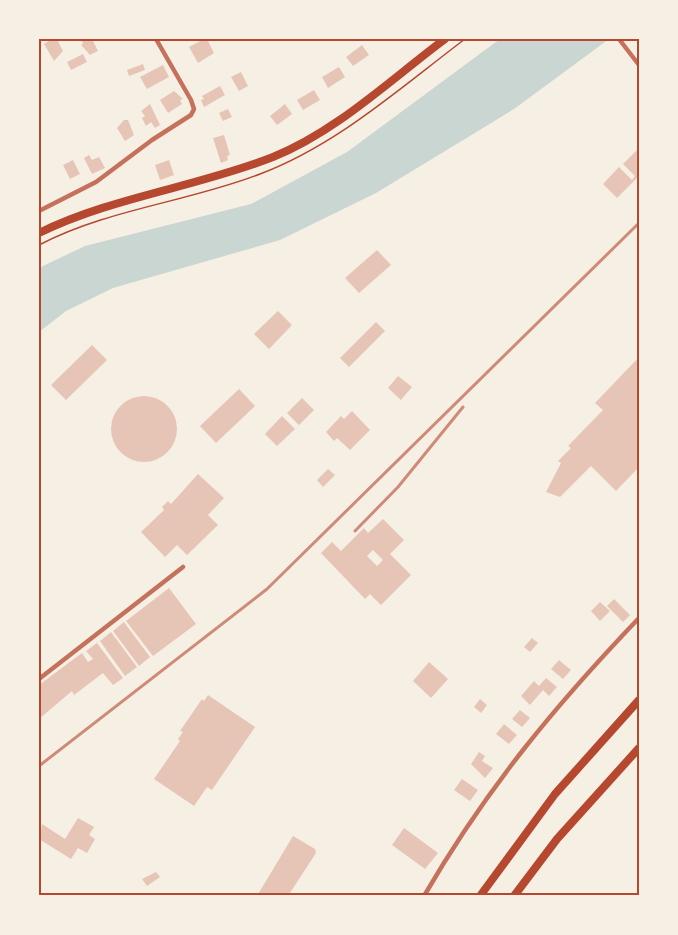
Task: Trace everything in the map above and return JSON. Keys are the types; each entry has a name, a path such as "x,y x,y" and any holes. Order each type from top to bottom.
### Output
{"highway":[{"path":"480,896 548,803 639,700"},
{"path":"514,896 564,831 639,748"}],"main road":[{"path":"39,233 84,215 282,153 351,112 445,39"}],"street":[{"path":"39,211 96,182 152,140 188,118 193,111 191,100 156,39"},
{"path":"620,40 639,65"},
{"path":"633,57 639,52"},
{"path":"39,679 183,567"},
{"path":"424,896 469,822 506,769 561,702 639,618"}],"shaded area":[{"path":"500,39 609,39 514,109 376,193 280,240 113,288 66,311 39,332 39,269 43,266 85,246 251,204 347,152"}],"building":[{"path":"57,39 63,51 54,61 44,44"},
{"path":"81,39 92,39 98,51 90,55 81,45 83,44"},
{"path":"207,39 214,53 198,63 189,47"},
{"path":"362,45 369,55 353,66 346,57"},
{"path":"83,54 87,62 71,70 67,62"},
{"path":"143,64 145,70 129,76 127,70"},
{"path":"163,65 169,77 147,89 140,77"},
{"path":"339,67 345,77 328,88 322,77"},
{"path":"241,72 248,86 239,91 231,77"},
{"path":"220,86 225,95 204,107 202,96"},
{"path":"314,90 320,100 303,110 297,100"},
{"path":"174,91 183,99 180,100 182,104 168,113 160,100"},
{"path":"150,104 160,125 155,128 151,122 146,126 142,118 145,116 141,111"},
{"path":"285,104 292,114 277,125 270,116"},
{"path":"228,109 232,117 223,121 219,113"},
{"path":"124,120 128,120 134,135 125,141 117,128"},
{"path":"224,135 230,155 227,156 228,160 221,163 213,138"},
{"path":"639,148 639,176 617,198 603,184 619,167 632,180 635,176 623,164"},
{"path":"89,155 92,160 99,157 105,168 92,174 84,158"},
{"path":"73,160 80,174 70,179 63,165"},
{"path":"169,160 174,175 160,180 155,165"},
{"path":"377,250 391,265 359,293 345,278"},
{"path":"278,311 292,325 269,349 254,334"},
{"path":"376,322 385,331 349,367 340,358"},
{"path":"92,345 107,360 66,400 51,385"},
{"path":"639,357 639,467 616,491 591,466 560,497 546,492 561,463 558,461 571,448 568,446 603,410 595,403"},
{"path":"398,376 412,387 401,400 388,388"},
{"path":"239,389 255,406 216,443 200,426"},
{"path":"144,396 157,399 167,406 174,416 177,429 174,442 167,452 157,459 144,462 131,459 121,452 114,442 111,429 114,416 121,406 131,399"},
{"path":"302,398 314,410 299,425 287,413"},
{"path":"352,411 370,430 350,450 337,438 334,441 326,432 341,416 344,419"},
{"path":"282,416 295,429 277,446 265,434"},
{"path":"328,469 335,475 323,487 317,480"},
{"path":"198,474 224,498 208,515 218,525 187,555 177,545 165,557 141,532 164,510 162,507 168,501 171,504"},
{"path":"383,519 404,540 390,554 411,575 381,605 370,594 365,599 321,553 332,542 341,551 364,528 368,533","holes":["373,550 383,560 377,566 367,556"]},
{"path":"169,588 196,624 153,656 126,621"},
{"path":"614,599 630,615 623,622 607,606"},
{"path":"600,602 610,611 600,621 591,611"},
{"path":"124,622 150,657 139,666 113,631"},
{"path":"111,632 137,667 125,676 100,641"},
{"path":"532,638 538,643 530,652 524,647"},
{"path":"97,643 123,678 113,685 103,673 74,695 72,691 39,719 39,685 82,653 88,662 93,659 86,651"},
{"path":"559,660 571,670 563,679 551,669"},
{"path":"429,662 448,679 431,698 413,681"},
{"path":"546,678 557,687 549,696 543,690 530,705 521,696 534,681 539,686"},
{"path":"208,695 255,727 212,790 207,787 194,806 154,779 180,741 178,739 183,732 180,731 202,699 204,701"},
{"path":"480,699 487,705 481,713 474,707"},
{"path":"520,710 530,718 522,727 512,719"},
{"path":"504,724 517,735 509,744 496,734"},
{"path":"479,752 485,756 482,761 493,768 485,778 471,764"},
{"path":"462,779 478,790 470,801 454,790"},
{"path":"78,818 94,827 89,835 95,839 87,853 78,848 71,859 39,839 42,824 65,839"},
{"path":"404,828 438,853 425,869 392,845"},
{"path":"293,836 315,849 316,853 288,896 257,896"},
{"path":"156,872 160,877 147,886 142,879"}],"railway":[{"path":"39,766 267,589 639,223"},
{"path":"355,531 398,487 463,407"}]}
